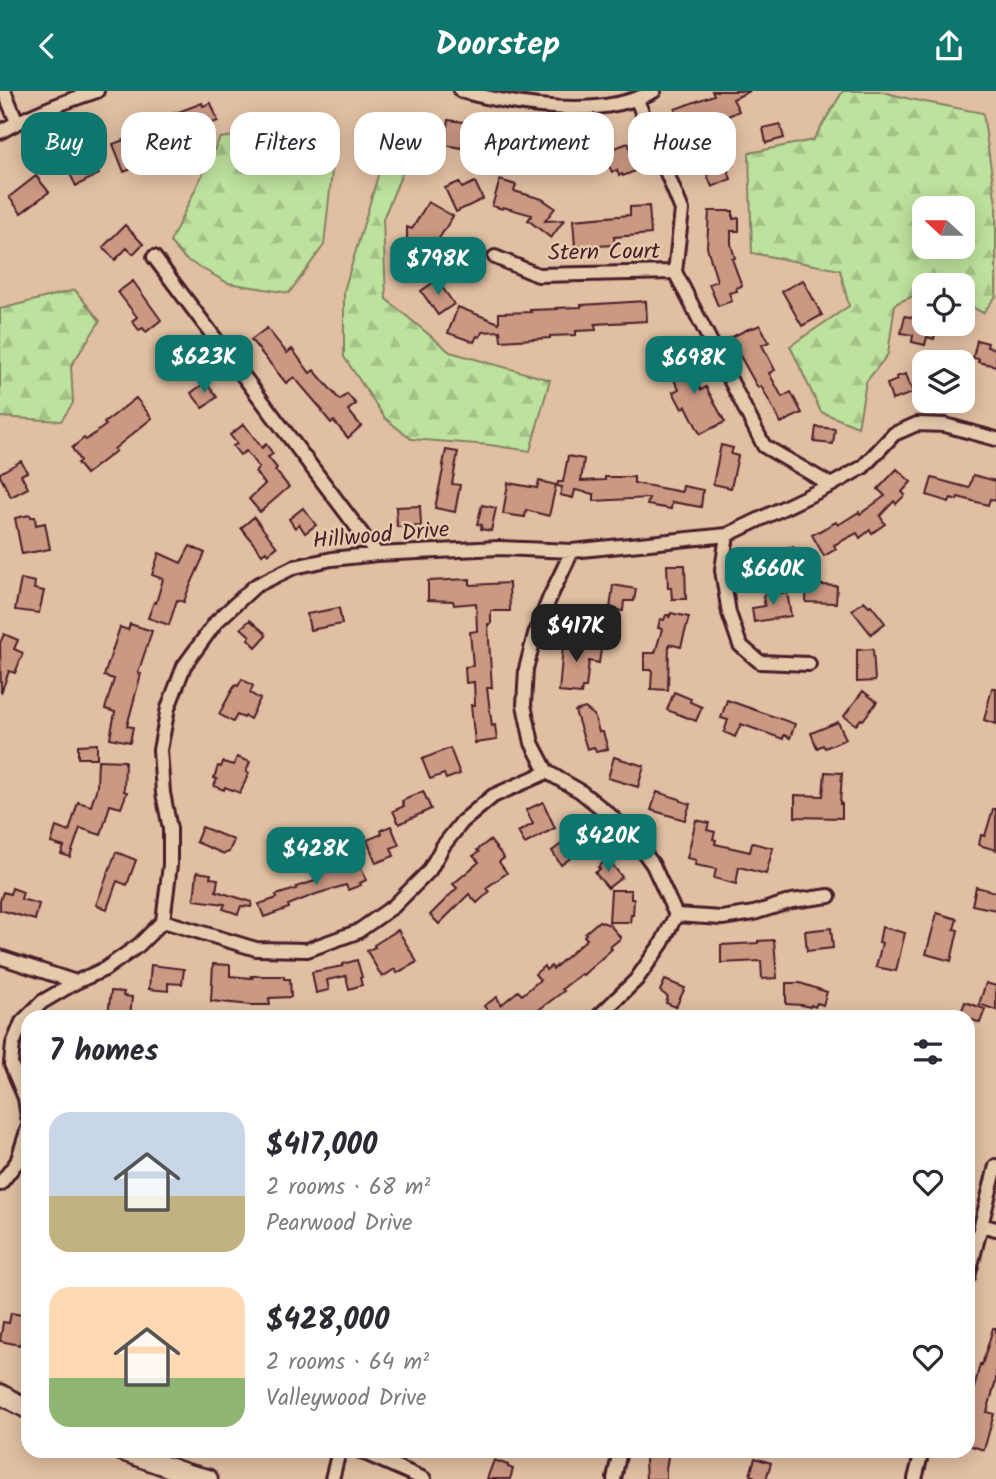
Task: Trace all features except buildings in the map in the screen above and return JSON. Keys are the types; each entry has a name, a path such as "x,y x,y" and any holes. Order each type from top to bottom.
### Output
{"main road":[{"path":"0,1394 21,1405"},
{"path":"142,1458 208,1479"}],"street":[{"path":"4,91 17,122"},
{"path":"0,132 58,104 97,91"},
{"path":"461,91 518,97 562,108 637,100 654,91"},
{"path":"637,100 682,211 675,272 764,446 831,485"},
{"path":"154,257 377,554"},
{"name":"Stern Court","path":"495,257 538,275 675,272"},
{"name":"Hillwood Drive","path":"163,921 170,865 170,829 163,793 160,750 168,708 184,666 216,622 255,586 295,567 332,559 377,554 499,548 572,551 727,535 863,467 894,434 917,424 945,425 996,439"},
{"path":"727,535 722,570 729,613 740,645 760,662 809,664"},
{"path":"572,551 535,634 526,669 524,705 532,743 547,772 580,791 633,837 653,865 676,915"},
{"path":"34,1010 42,1002 76,982 105,969 139,945 163,921 256,949 307,950 357,932 394,906 429,871 443,846 462,822 493,796 547,772"},
{"path":"676,915 722,918 829,895"},
{"path":"605,1010 636,980 662,943 676,915"},
{"path":"0,957 76,982"},
{"path":"21,1024 13,1044 11,1064 21,1090"},
{"path":"0,1184 17,1162 21,1150"},
{"path":"975,1249 996,1165"},
{"path":"981,1225 996,1229"},
{"path":"332,1479 337,1458"},
{"path":"376,1458 424,1479"},
{"path":"614,1479 618,1458"},
{"path":"915,1479 920,1458"}],"green space":[{"path":"843,91 879,91 983,113 996,204 996,296 983,313 975,309 975,273 912,273 912,296 895,304 888,354 866,382 858,427 821,412 790,346 849,306 840,270 752,253 749,153 813,140"},
{"path":"230,137 230,175 332,175 324,245 289,293 228,283 185,259 170,242 202,175 216,175 216,146 220,138"},
{"path":"378,175 401,175 383,219 386,299 450,352 550,380 530,451 411,439 385,418 344,357 344,291"},
{"path":"75,290 100,321 71,366 73,403 61,421 0,417 0,309"}]}
